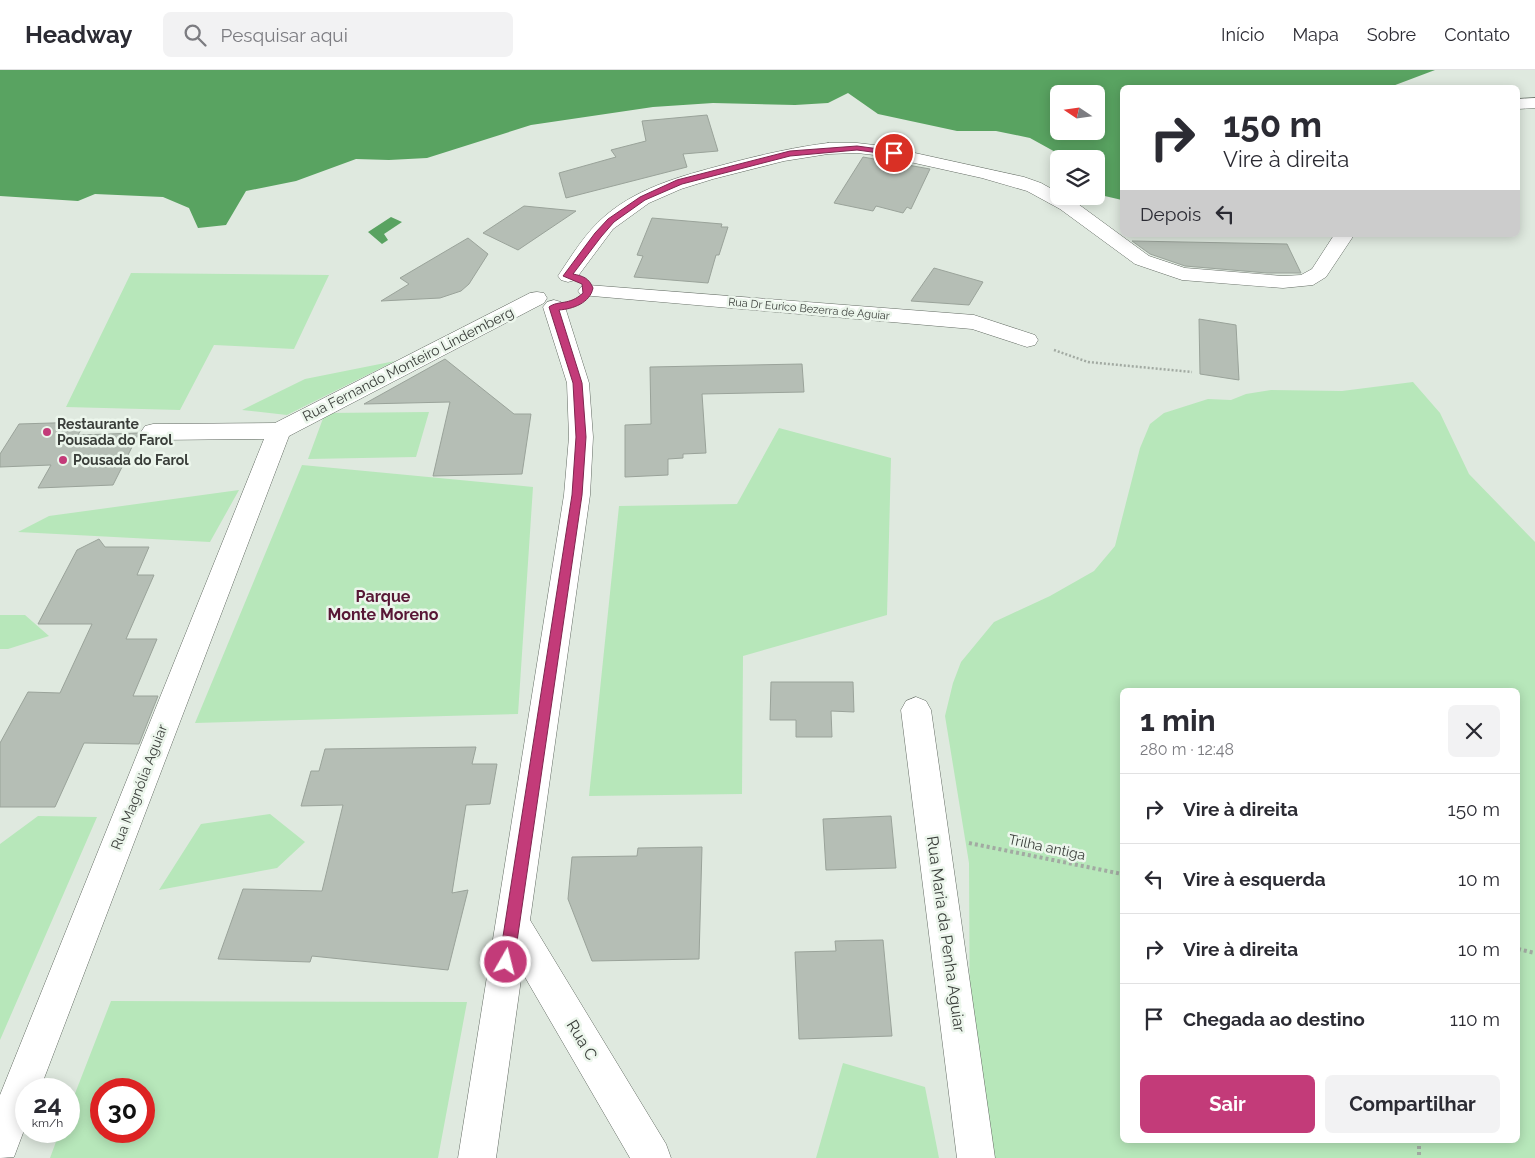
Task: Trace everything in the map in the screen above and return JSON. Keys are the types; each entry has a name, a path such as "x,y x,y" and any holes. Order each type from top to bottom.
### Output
{"street":[{"path":"1520,104 1535,103"},
{"path":"568,276 598,235 611,221 630,206 660,190 679,182 790,153 834,149 857,148 894,153 1017,181 1034,187 1067,205 1142,260 1182,274 1283,282 1306,281 1319,273 1343,237"},
{"path":"477,1158 577,495 581,437 578,383 545,302 536,292 538,286 545,280 553,277 568,276 580,278 586,283 588,291 584,299 578,303 562,307 545,302"},
{"name":"Rua Dr Eurico Bezerra de Aguiar","path":"588,291 974,322 1027,340"},
{"name":"Rua Fernando Monteiro Lindemberg","path":"279,431 545,302"},
{"path":"163,432 279,431"},
{"name":"Rua Magnólia Aguiar","path":"0,1143 279,431"},
{"name":"Rua Maria da Penha Aguiar","path":"916,710 976,1158"},
{"name":"Rua C","path":"512,922 652,1158"}],"path":[{"path":"1027,340 1088,362 1192,372"},
{"name":"Trilha antiga","path":"966,842 1120,874"},
{"path":"1520,950 1535,953"},
{"path":"1418,1143 1419,1158"}],"shaded area":[{"path":"0,70 1435,70 1395,85 1120,85 1120,200 1105,196 1105,150 1052,150 1030,138 996,131 957,131 878,114 848,93 828,103 795,105 713,103 653,107 531,125 427,158 356,159 296,181 246,191 226,225 198,228 189,208 163,197 95,194 78,201 0,196"},
{"path":"391,217 402,222 384,234 388,240 382,244 368,232"},
{"path":"131,273 329,275 294,349 214,345 180,410 66,407"},
{"path":"395,361 287,415 242,410 305,379"},
{"path":"1413,382 1440,413 1469,474 1535,542 1535,1158 987,1158 970,1054 969,863 945,716 953,683 961,662 994,622 1050,596 1094,571 1115,546 1140,448 1150,424 1164,413 1208,399 1231,400 1246,394 1271,390 1342,391"},
{"path":"429,412 416,457 308,459 325,413"},
{"path":"779,428 891,458 887,615 743,656 742,794 589,796 619,506 737,504"},
{"path":"302,465 533,487 518,714 195,723"},
{"path":"239,490 210,542 18,532 49,516"},
{"path":"0,615 25,615 49,636 8,649 0,649"},
{"path":"270,814 305,842 277,868 159,890 201,824"},
{"path":"38,816 97,817 0,1040 0,844"},
{"path":"111,1001 467,1002 438,1158 50,1158 56,1143 80,1143 80,1081"},
{"path":"843,1063 925,1087 939,1158 816,1158"}],"building":[{"path":"707,115 718,151 683,154 687,167 566,198 559,173 616,157 611,150 646,141 642,121"},
{"path":"863,157 930,169 911,209 907,207 903,213 876,206 873,211 834,203"},
{"path":"524,206 576,211 518,250 483,233"},
{"path":"652,218 722,224 721,227 728,227 719,255 716,255 708,283 634,277 643,256 637,255"},
{"path":"468,238 488,254 469,284 461,291 440,298 381,301 409,284 400,278"},
{"path":"1132,241 1287,244 1301,273 1267,273 1185,266 1150,254"},
{"path":"934,268 983,282 969,305 911,301"},
{"path":"1199,319 1236,325 1239,380 1200,374"},
{"path":"445,359 514,414 531,414 522,474 433,476 450,402 364,404"},
{"path":"802,364 804,392 702,394 706,453 683,454 683,458 668,459 668,475 625,477 625,425 651,424 650,367"},
{"name":"Pousada do Farol","path":"85,422 78,435 139,433 113,485 38,488 51,465 0,467 0,454 19,424"},
{"path":"99,539 105,547 149,547 137,575 154,575 126,639 157,639 133,696 158,696 139,744 84,743 55,807 0,807 0,743 28,692 60,693 92,624 38,624 77,550"},
{"path":"771,682 853,682 854,712 831,711 832,737 796,737 796,720 770,720"},
{"path":"476,747 472,764 497,764 490,804 466,805 452,893 468,890 448,970 312,956 310,962 218,959 243,889 322,891 343,805 301,806 311,771 319,771 325,749"},
{"path":"891,816 896,868 826,870 823,819"},
{"path":"702,847 699,959 592,961 568,899 572,857 637,856 638,848"},
{"path":"883,940 892,1036 799,1039 795,952 836,951 835,941"}],"place":[{"name":"Restaurante Pousada do Farol","path":"47,432"},
{"name":"Pousada do Farol","path":"63,460"}],"district":[{"name":"Parque Monte Moreno","path":"383,605"}],"route":[{"path":"506,962 577,495 581,437 578,383 554,307 570,306 578,303 584,299 588,288 586,283 580,278 568,276 598,235 611,221 642,199 679,182 790,153 857,148 894,153"}]}
